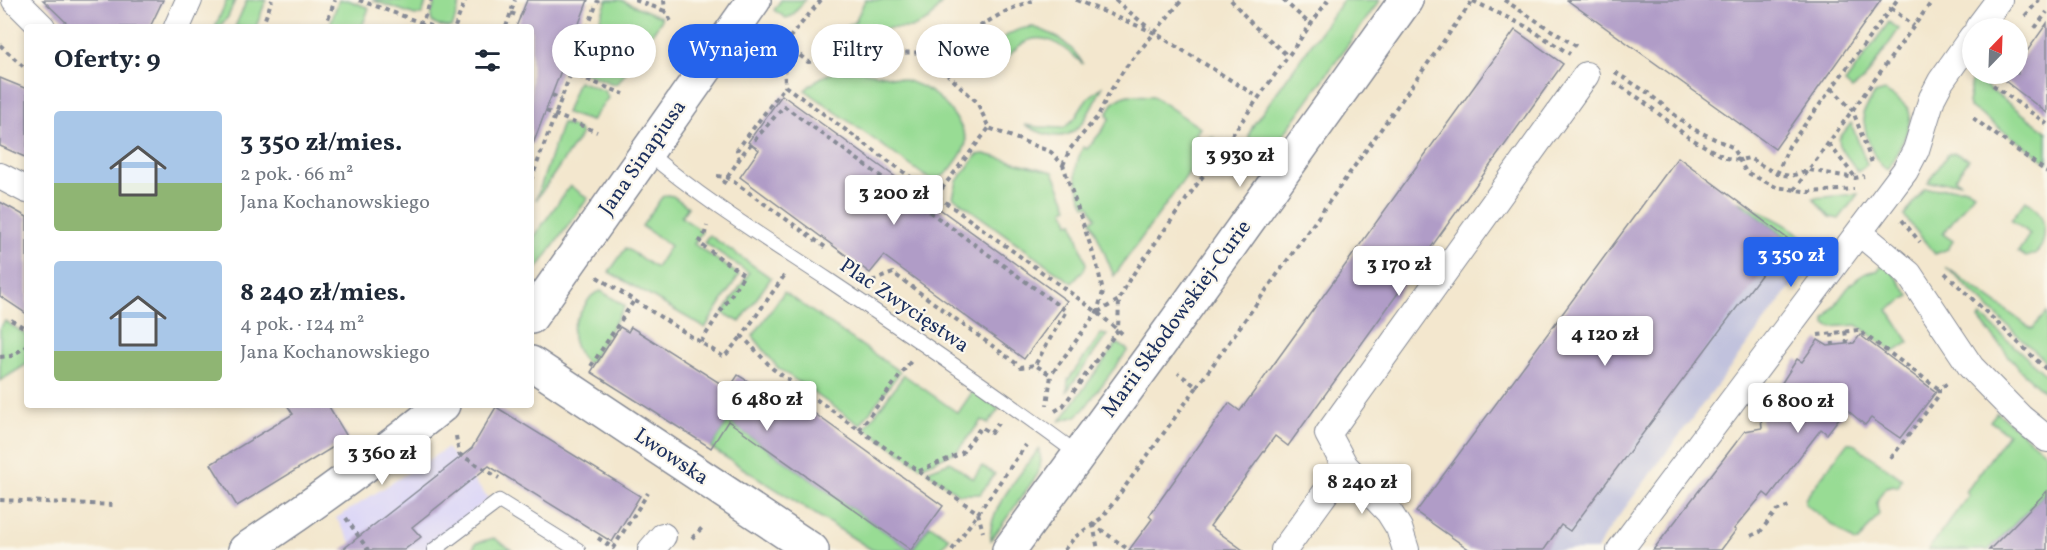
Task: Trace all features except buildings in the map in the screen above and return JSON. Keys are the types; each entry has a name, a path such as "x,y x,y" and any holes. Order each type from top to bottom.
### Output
{"street":[{"path":"15,0 39,24"},
{"path":"178,24 189,0"},
{"name":"Jana Sinapiusa","path":"534,313 754,0"},
{"name":"Marii Skłodowskiej-Curie","path":"1009,550 1152,355 1406,0"},
{"path":"1986,18 1999,0"},
{"path":"1620,550 1905,171 1916,150 1932,98 1962,51"},
{"path":"1406,550 1399,528 1389,512 1345,466 1328,434 1589,66"},
{"path":"0,176 24,188"},
{"path":"1860,233 1909,274 1971,367 2020,418 2047,439"},
{"name":"Lwowska","path":"534,365 812,550"},
{"path":"245,550 299,515 386,451 435,408"},
{"path":"1284,550 1345,466"}],"lane":[{"name":"Plac Zwycięstwa","path":"647,152 671,173 923,344 1078,454"},
{"path":"434,550 499,501 578,550"}],"path":[{"path":"263,24 272,0"},
{"path":"326,24 335,0"},
{"path":"359,0 419,24"},
{"path":"422,24 431,0"},
{"path":"456,24 465,0"},
{"path":"507,24 515,0"},
{"path":"589,24 598,0"},
{"path":"635,0 665,11"},
{"path":"664,0 665,11 672,23"},
{"path":"799,26 821,0"},
{"path":"984,24 1006,11 1036,0"},
{"path":"1076,0 1155,33"},
{"path":"1115,0 1155,33 1258,97"},
{"path":"1063,165 1070,149 1098,116 1108,94 1125,68 1182,0"},
{"path":"1231,0 1253,26 1288,56"},
{"path":"1283,0 1311,25"},
{"path":"1054,412 1063,406 1118,330 1119,300 1129,280 1328,0"},
{"path":"1064,550 1075,537 1103,517 1473,0 1525,26 1589,66 1648,93 1692,128 1732,147 1746,172 1776,187 1810,192 1864,189"},
{"path":"1504,0 1581,49"},
{"path":"1777,174 1789,146 1897,0"},
{"path":"1794,190 1933,0"},
{"path":"1891,8 1914,26"},
{"path":"511,13 521,17"},
{"path":"2035,28 2047,13"},
{"path":"0,45 24,67"},
{"path":"799,55 808,62 891,53 916,53"},
{"path":"534,172 569,78"},
{"path":"584,78 624,94"},
{"path":"739,160 737,150 785,86 785,78"},
{"path":"951,78 977,102 989,128 1051,152 1063,165 1097,265 1103,292 1097,312 1051,375 1046,408"},
{"path":"1611,81 1640,99 1688,137 1726,158 1740,160 1749,158 1777,174 1791,176 1809,170 1855,178 1866,176"},
{"path":"1993,85 2047,124"},
{"path":"785,86 1197,387"},
{"path":"1832,88 1852,111 1876,174"},
{"path":"552,95 561,99"},
{"path":"701,342 744,275 699,243 705,233 711,201 739,160 784,106 1066,311 1035,365"},
{"path":"546,111 597,132"},
{"path":"1972,118 2047,172"},
{"path":"936,196 989,128"},
{"path":"1829,144 1860,183"},
{"path":"716,176 728,177 834,254"},
{"path":"1899,215 1925,249"},
{"path":"597,276 724,357 742,336 796,258"},
{"path":"1938,266 2047,370"},
{"path":"863,275 873,282 894,273 1022,367 1035,365 1051,375"},
{"path":"587,373 634,299"},
{"path":"1097,312 1119,300"},
{"path":"11,320 24,327"},
{"path":"1808,336 1858,330 1939,389"},
{"path":"1845,331 1846,344"},
{"path":"1832,333 1833,345"},
{"path":"742,336 773,369 978,513"},
{"path":"860,430 923,344"},
{"path":"0,357 11,356 24,348"},
{"path":"1939,389 1971,367"},
{"path":"1891,458 1939,395 1939,389"},
{"path":"918,471 962,453 981,427 991,434 1011,405"},
{"path":"456,436 459,454 506,482"},
{"path":"952,550 1026,445"},
{"path":"588,532 613,548 648,493"},
{"path":"0,500 113,505"},
{"path":"1751,536 1760,532 1776,510 1789,506"},
{"path":"346,518 368,550"},
{"path":"1093,524 1098,550"},
{"path":"1093,524 1129,550"}],"shaded area":[{"path":"1678,157 1813,257 1604,536 1597,550 1468,550 1416,512"},
{"path":"447,448 489,499 425,550 356,550 336,518"}],"green space":[{"path":"227,0 235,0 228,17 222,24 216,24"},
{"path":"247,0 266,0 257,24 236,24"},
{"path":"339,0 348,0 369,8 363,24 330,24"},
{"path":"372,0 427,0 422,14 415,15"},
{"path":"436,0 461,0 453,24 433,23 432,12"},
{"path":"607,0 621,0 661,17 656,28 656,24 598,24"},
{"path":"781,0 805,0 792,16 786,18 774,10"},
{"path":"865,0 944,0 929,20 911,28 904,28 904,24 851,24 855,22"},
{"path":"1343,0 1380,0 1269,155 1249,141 1249,134"},
{"path":"1889,22 1899,29 1864,80 1852,89 1845,83"},
{"path":"1033,27 1048,33 1073,51 1083,64 1061,46 1044,39 1027,41 1011,54 1011,33"},
{"path":"598,78 622,78 614,84"},
{"path":"899,78 918,85 935,95 949,109 962,128 966,144 956,162 946,173 932,181 805,90 818,79"},
{"path":"578,81 605,91 608,98 591,121 566,113"},
{"path":"1971,84 1982,84 2047,132 2047,162 1970,107 1968,103"},
{"path":"1103,86 1082,123 1066,135 1055,136 1042,133 1025,125 1064,128 1075,118 1087,99"},
{"path":"1885,91 1903,104 1910,115 1904,140 1887,170 1872,152 1863,113 1875,94"},
{"path":"1128,95 1153,96 1200,128 1195,135 1206,143 1211,137 1214,138 1114,276 1091,220 1096,218 1089,205 1085,206 1082,198 1077,183 1076,169 1083,147 1087,149 1102,131 1110,118 1107,115 1112,105"},
{"path":"562,123 578,129 581,135 536,200"},
{"path":"1851,123 1867,164 1858,172 1840,147 1839,139"},
{"path":"1955,153 1969,159 1955,179 1960,182 1928,183 1948,154"},
{"path":"984,154 1053,172 1068,207 1064,209 1069,223 1073,222 1086,264 1084,270 1072,283 953,197 957,181 977,155"},
{"path":"570,186 588,198 534,273 534,237"},
{"path":"1966,188 1974,193 1943,234 1953,241 1948,249 1935,254 1904,216 1924,189"},
{"path":"1858,194 1839,219 1830,217 1813,198"},
{"path":"673,196 688,207 681,217 702,231 694,244 739,275 705,328 609,272 626,248 656,268 670,246 642,226 662,197"},
{"path":"1736,200 1799,234 1815,249 1813,257"},
{"path":"2026,200 2040,214 2044,226 2044,240 2038,251 2026,257 2018,252 2030,234 2011,220"},
{"path":"709,235 771,278 740,322 723,313 749,273 704,242"},
{"path":"1882,265 1892,272 1910,296 1888,310 1909,342 1894,352 1857,325 1830,327 1825,324 1825,320 1854,281 1869,272 1877,271"},
{"path":"1946,267 2032,329 2047,312 2047,363"},
{"path":"601,291 625,306 591,361 587,363 576,348 573,329 589,299"},
{"path":"784,292 900,372 860,425 777,367 753,336"},
{"path":"1981,316 2047,376 2047,394 2021,371 1979,319"},
{"path":"5,321 24,333 24,366 0,381 0,328"},
{"path":"1101,334 1107,335 1067,391 1068,380"},
{"path":"1117,343 1128,350 1084,409 1076,416 1060,421"},
{"path":"904,375 958,413 973,391 999,409 988,424 982,420 957,451 921,467 865,428"},
{"path":"1997,412 2047,454 2047,491 1989,550 1928,550 1969,495 1966,492 2008,434 1990,421"},
{"path":"728,421 911,550 872,550 711,448"},
{"path":"1847,443 1852,443 1902,479 1898,487 1893,485 1886,487 1881,493 1877,503 1879,514 1858,542 1805,504 1805,499"},
{"path":"1039,449 1041,461 1038,474 991,540 994,516 1000,504"},
{"path":"950,462 973,479 982,466 995,474 980,494 958,494 927,471"},
{"path":"930,525 949,538 940,550 912,550"},
{"path":"494,538 512,550 472,550 476,543"}]}
